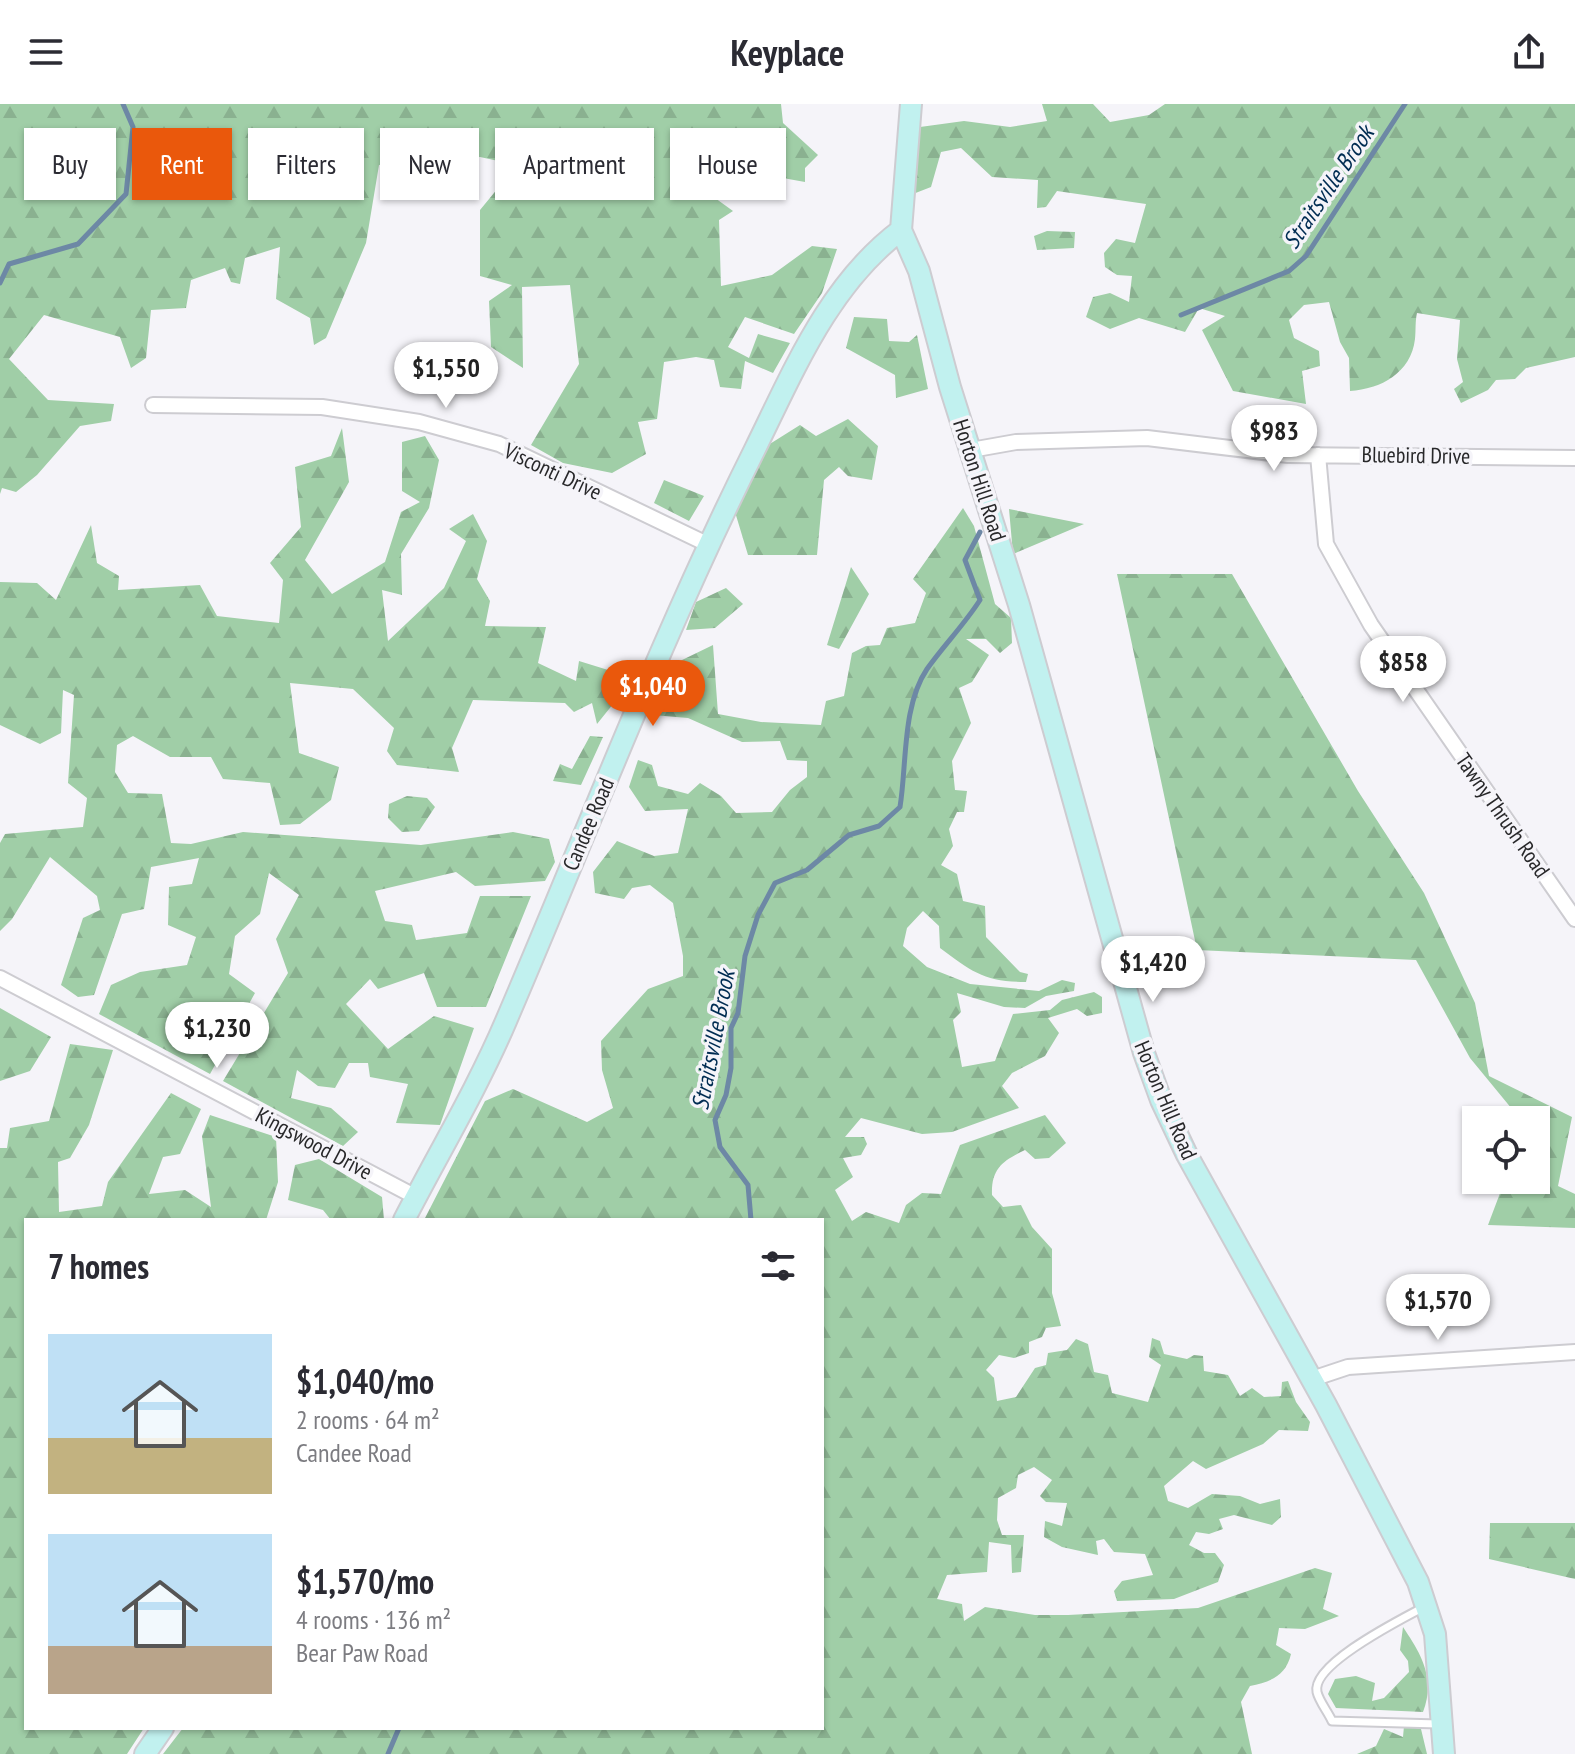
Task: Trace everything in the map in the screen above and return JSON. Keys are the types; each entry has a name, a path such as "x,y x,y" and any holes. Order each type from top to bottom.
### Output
{"street":[{"path":"901,230 901,195 911,104"},
{"name":"Horton Hill Road","path":"901,230 919,271 1019,605 1153,1078 1187,1155 1410,1563 1427,1605 1438,1655 1444,1754"},
{"name":"Candee Road","path":"405,1218 504,1024 707,544 833,298 876,249 901,230"},
{"name":"Visconti Drive","path":"153,405 322,407 419,422 499,444 707,544"},
{"name":"Bluebird Drive","path":"971,450 1016,442 1147,438 1237,452 1575,458"},
{"name":"Tawny Thrush Road","path":"1318,455 1326,544 1371,625 1575,919"},
{"name":"Kingswood Drive","path":"0,978 416,1197"},
{"path":"1312,1379 1348,1367 1575,1352"},
{"path":"145,1754 162,1730"}],"lane":[{"path":"1427,1605 1343,1656 1319,1680 1317,1691 1332,1721 1440,1724"}],"green space":[{"path":"0,104 781,104 783,123 818,155 805,168 805,182 786,179 786,128 670,128 670,200 718,200 733,211 719,220 721,286 772,275 812,246 837,249 822,293 794,334 745,317 728,347 749,358 758,334 790,343 773,373 745,361 741,389 720,387 714,360 696,357 664,362 657,419 638,422 646,454 612,473 563,463 531,445 579,364 570,285 522,287 523,368 491,347 489,301 512,285 480,276 480,210 495,192 495,200 654,200 654,128 495,128 495,160 479,157 479,128 380,128 380,165 366,243 326,338 314,345 310,318 276,299 280,247 245,258 240,284 231,282 225,268 191,280 186,308 151,310 146,358 131,368 120,337 44,315 9,359 48,400 114,404 111,421 80,426 37,475 16,492 2,488 0,494"},
{"path":"1042,104 1093,104 1110,122 1149,115 1165,104 1575,104 1575,357 1526,368 1515,379 1496,380 1488,390 1461,403 1454,389 1463,382 1457,359 1460,320 1417,313 1412,351 1401,370 1383,383 1350,391 1349,358 1340,342 1329,302 1304,305 1289,320 1294,338 1319,351 1320,366 1302,371 1306,404 1233,391 1202,330 1225,316 1199,308 1185,332 1139,318 1110,329 1086,317 1093,297 1110,293 1129,302 1132,276 1117,275 1105,267 1104,253 1116,239 1135,243 1146,204 1057,191 1046,207 1037,208 1038,180 992,177 961,148 941,152 931,187 913,194 914,161 920,127 964,121 1010,127 1047,121"},
{"path":"1047,231 1075,232 1074,248 1037,250 1034,236"},
{"path":"854,317 887,319 889,341 909,342 917,335 928,389 896,398 895,375 846,348"},
{"path":"848,419 878,446 872,480 848,476 839,467 824,480 817,555 748,555 735,512 765,447 800,425 816,436"},
{"path":"342,428 349,482 305,560 332,594 385,562 401,512 420,502 402,491 402,442 425,436 439,460 429,508 401,554 402,595 382,590 388,641 444,588 466,541 449,529 473,514 487,541 477,579 490,601 485,626 546,627 538,663 576,681 579,661 634,678 597,724 592,703 574,712 565,703 473,700 452,748 459,772 397,765 387,751 394,728 353,689 290,683 299,753 339,767 331,800 300,824 280,825 270,783 223,779 211,757 170,757 133,736 117,745 115,772 128,793 162,794 171,843 191,844 243,832 421,845 513,832 549,839 555,862 545,881 475,886 456,872 375,891 385,921 412,925 416,940 467,933 480,896 531,896 486,1007 437,1007 424,973 378,989 370,979 346,1004 388,1049 434,1016 474,1028 440,1125 396,1123 408,1084 370,1077 368,1063 349,1063 335,1088 318,1086 297,1070 291,1098 331,1108 358,1132 343,1146 223,1081 288,973 276,939 299,895 269,873 260,914 235,936 229,974 255,993 210,1074 99,1014 111,985 140,972 187,965 196,937 168,925 169,887 192,884 199,858 151,867 144,909 122,914 94,995 78,997 61,985 83,918 100,910 97,896 50,857 12,919 0,931 0,843 5,834 83,827 87,798 68,783 74,695 63,690 61,733 40,744 0,725 0,582 37,583 56,600 91,525 97,563 119,576 118,590 200,585 217,616 279,623 283,580 270,563 301,527 295,467 331,456"},
{"path":"664,480 704,496 689,521 654,503"},
{"path":"963,508 974,526 995,604 1011,618 1012,643 1000,653 986,639 966,639 989,655 972,682 959,688 971,723 952,761 955,790 967,791 964,812 957,812 949,829 953,846 941,865 957,874 963,901 985,906 986,937 1020,972 1028,974 1026,982 989,978 961,963 940,948 939,926 923,911 907,928 903,946 927,967 970,984 1039,991 1062,980 1075,983 1074,991 1046,996 1025,1008 1004,1007 957,993 961,1012 953,1020 962,1067 995,1061 1013,1014 1050,1010 1062,1000 1094,992 1102,997 1102,1013 1087,1016 1077,1009 1048,1018 1059,1033 1045,1056 1012,1073 1002,1086 1019,1108 952,1132 922,1134 861,1118 845,1137 864,1137 867,1144 861,1155 843,1158 853,1177 835,1190 852,1221 866,1212 899,1223 906,1205 922,1193 941,1194 960,1145 1045,1115 1066,1143 1049,1158 1035,1159 1025,1150 1010,1158 996,1172 992,1195 1003,1207 1021,1205 1032,1227 1052,1249 1052,1293 1061,1326 1046,1328 1042,1337 1029,1342 1029,1353 1014,1358 999,1355 986,1370 994,1378 997,1401 1016,1397 1035,1368 1046,1365 1048,1353 1067,1350 1076,1339 1088,1344 1094,1372 1108,1375 1112,1393 1148,1402 1161,1365 1149,1357 1152,1338 1160,1341 1164,1354 1187,1359 1194,1355 1203,1356 1204,1371 1228,1375 1240,1396 1252,1388 1264,1397 1281,1396 1282,1382 1288,1381 1296,1402 1310,1422 1308,1431 1279,1430 1263,1444 1206,1469 1193,1461 1164,1486 1168,1501 1188,1508 1212,1494 1240,1496 1260,1504 1280,1499 1281,1517 1272,1525 1234,1515 1219,1519 1223,1529 1209,1534 1196,1532 1189,1545 1204,1553 1215,1553 1224,1565 1218,1582 1174,1599 1117,1601 1114,1591 1122,1581 1153,1575 1145,1554 1114,1552 1104,1539 1096,1541 1098,1555 1062,1547 1044,1537 1045,1521 1062,1526 1067,1503 1046,1502 1040,1496 1052,1480 1034,1467 1018,1475 1016,1488 998,1498 997,1520 1002,1535 1024,1535 1021,1572 1012,1573 1011,1545 989,1542 987,1572 947,1575 937,1599 962,1604 964,1621 985,1607 1035,1615 1198,1608 1315,1568 1332,1573 1323,1609 1339,1616 1305,1629 1279,1628 1276,1645 1291,1654 1289,1662 1276,1677 1250,1686 1241,1702 1252,1754 163,1754 181,1730 824,1730 824,1218 425,1218 485,1101 513,1089 587,1122 613,1108 602,1070 601,1041 648,989 683,976 683,956 673,903 650,885 632,888 624,899 595,893 593,872 617,841 654,856 678,853 688,809 645,811 629,787 638,760 652,765 658,786 688,794 700,783 721,796 736,813 772,812 790,790 807,777 807,761 787,760 780,741 742,742 688,718 653,715 658,680 680,661 713,645 718,714 761,722 821,725 826,701 844,696 852,653 866,646 880,645 887,628 915,623 926,593 913,579"},
{"path":"1009,509 1084,524 1013,554"},
{"path":"851,567 869,594 839,649 827,645"},
{"path":"1117,574 1232,574 1358,791 1424,893 1475,1003 1489,1076 1550,1106 1509,1106 1470,1058 1416,960 1197,950"},
{"path":"726,588 743,604 715,628 686,630 696,602"},
{"path":"590,736 603,737 581,785 553,781 560,764 572,769"},
{"path":"407,796 427,798 435,807 419,831 402,832 388,818 389,804"},
{"path":"0,1008 51,1037 30,1071 0,1081"},
{"path":"70,1044 113,1050 89,1125 70,1158 58,1162 59,1212 102,1206 108,1182 171,1093 201,1109 180,1154 163,1157 149,1194 185,1190 211,1207 202,1136 210,1115 276,1137 278,1182 267,1218 24,1218 24,1730 143,1730 127,1754 0,1754 0,1148 7,1148 10,1128 49,1121"},
{"path":"1550,1106 1572,1117 1558,1186 1575,1194 1575,1228 1488,1225 1500,1194 1550,1194"},
{"path":"319,1159 382,1197 384,1218 329,1218 323,1210 288,1200 295,1165"},
{"path":"1490,1523 1575,1523 1575,1579 1489,1559"},
{"path":"1403,1627 1425,1667 1428,1688 1423,1712 1336,1708 1328,1694 1335,1679 1356,1676 1375,1683 1372,1701 1384,1698 1409,1672 1408,1661 1400,1650"},
{"path":"1404,1726 1421,1729 1427,1754 1357,1754 1376,1746 1384,1729 1403,1737"}],"waterway":[{"path":"0,283 9,264 78,244 126,194 133,127 123,104"},
{"name":"Straitsville Brook","path":"1181,315 1289,271 1306,256 1405,104"},
{"name":"Straitsville Brook","path":"751,1218 748,1185 720,1147 715,1120 726,1095 731,1068 731,1028 738,1013 745,956 758,915 775,883 807,870 849,835 879,826 900,807 909,718 919,684 980,600 965,560 980,532"},
{"name":"Straitsville Brook","path":"388,1754 398,1730"}]}
